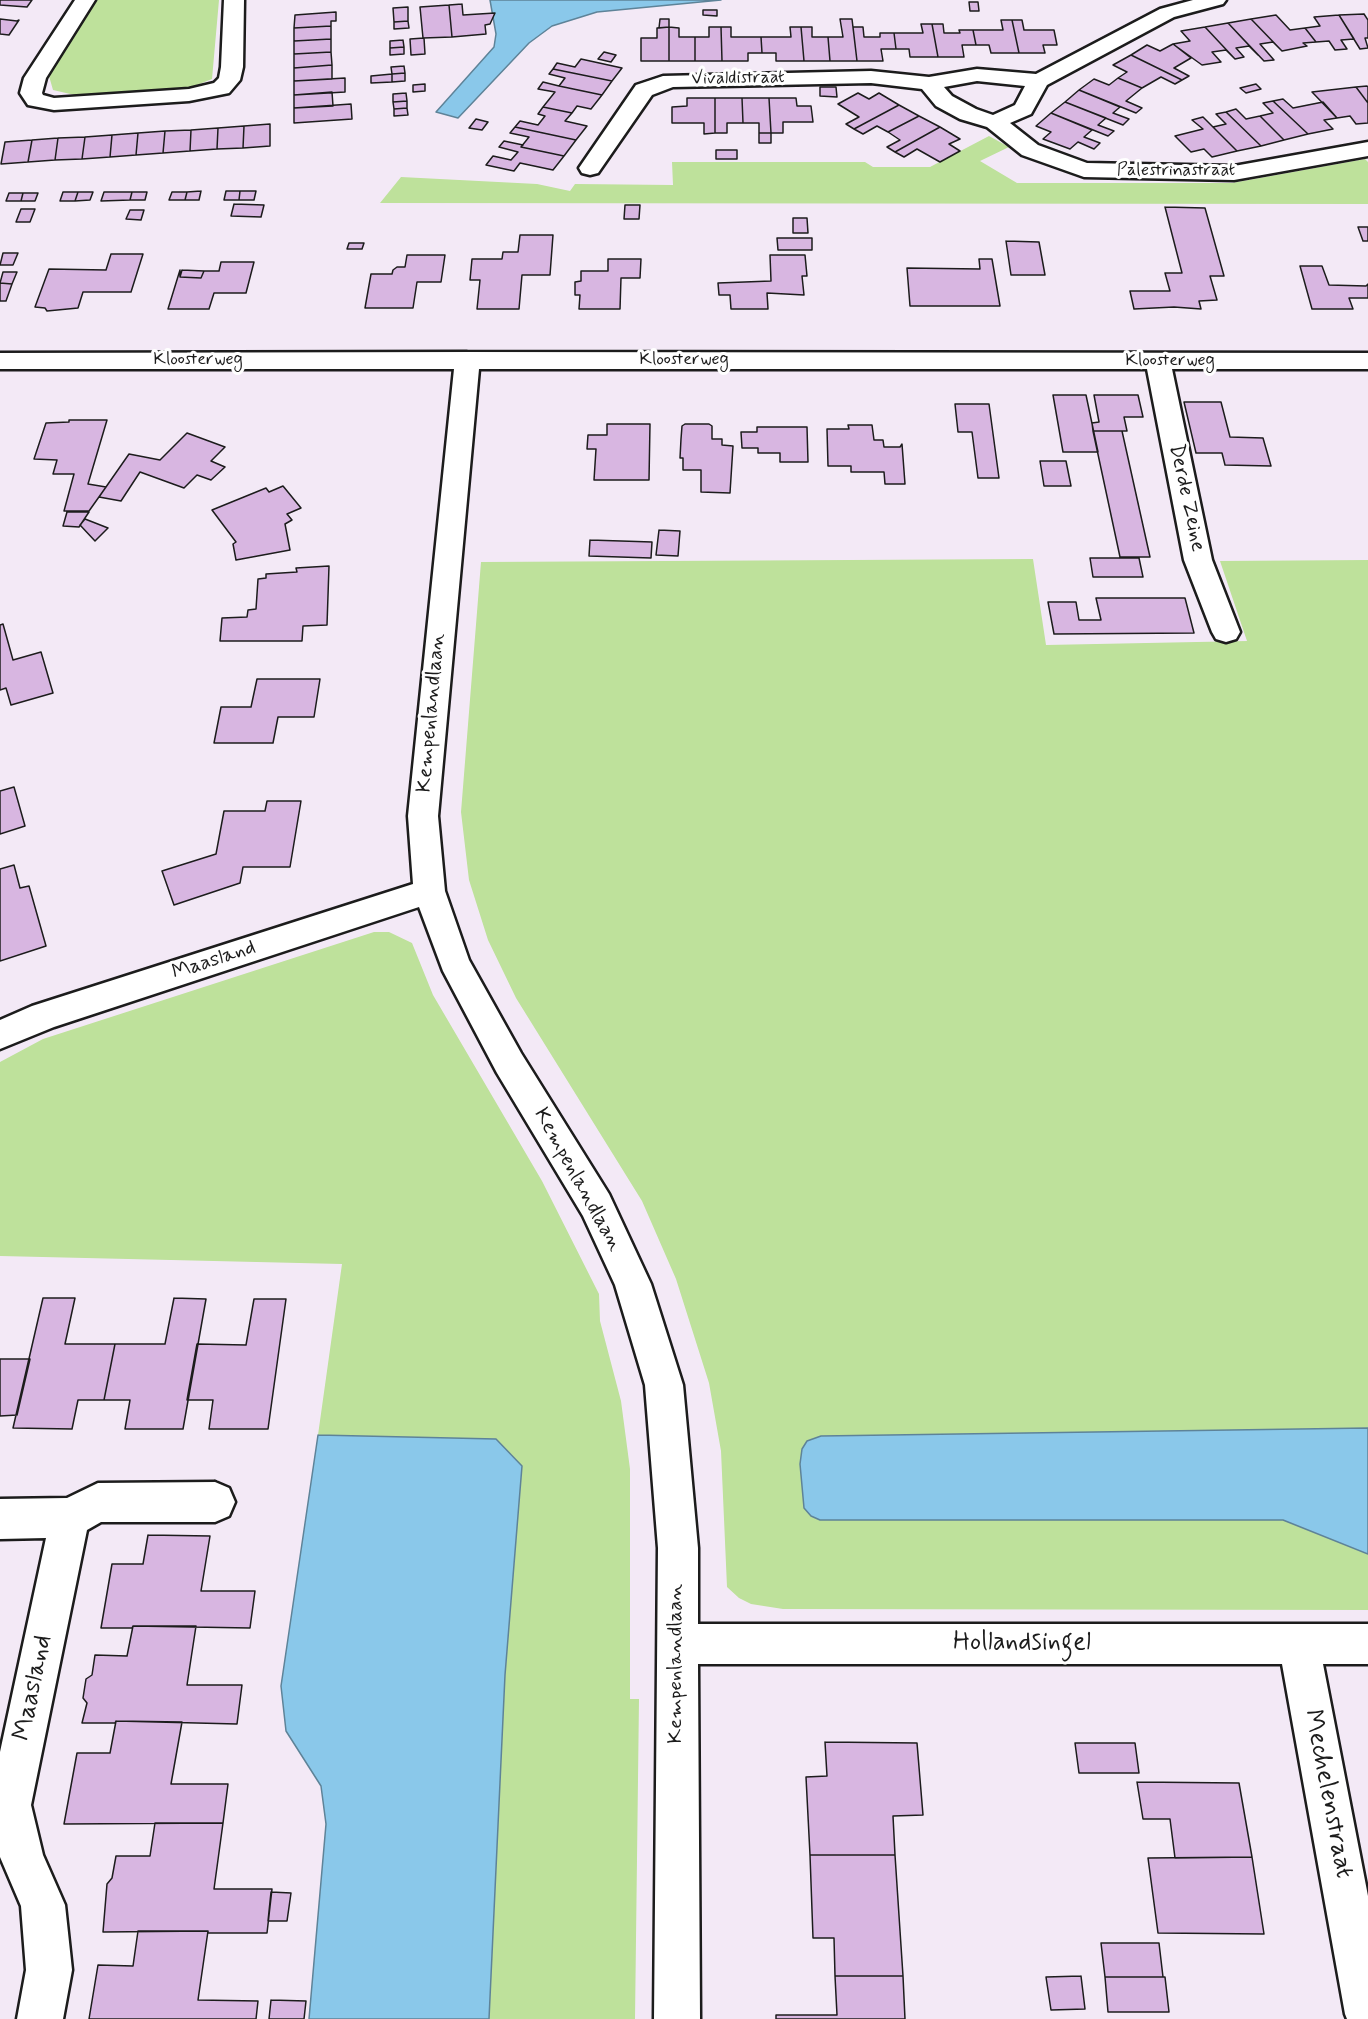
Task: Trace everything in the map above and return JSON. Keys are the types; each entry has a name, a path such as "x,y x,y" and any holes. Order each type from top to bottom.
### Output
{"street":[{"path":"85,0 35,78 31,93 36,100 54,104 189,95 211,92 220,88 229,80 232,67 234,0"},
{"path":"928,83 944,101 968,114 995,122 1023,110 1039,81 1167,13 1216,0"},
{"name":"Vivaldistraat","path":"590,168 644,90 671,81 871,77 928,83 977,75 1039,81"},
{"name":"Palestrinastraat","path":"995,122 1030,150 1084,170 1234,173 1368,149"},
{"name":"Kempenlandlaan","path":"467,360 423,816 429,891 454,962 509,1063 596,1205 633,1284 664,1385 678,1548 677,2019"},
{"name":"Kloosterweg","path":"0,361 1368,361"},
{"name":"Derde Zeine","path":"1158,361 1198,560 1226,632"},
{"name":"Maasland","path":"0,1035 44,1017 429,891"},
{"path":"0,1519 70,1518 98,1503 215,1502"},
{"name":"Maasland","path":"40,2019 49,1970 43,1905 11,1858 10,1805 70,1518"},
{"name":"Hollandsingel","path":"677,1644 1368,1644"},
{"name":"Mechelenstraat","path":"1299,1644 1368,2014"}],"green space":[{"path":"97,0 219,0 212,79 192,87 79,96 53,90 49,76"},
{"path":"989,136 1009,147 980,161 1017,183 1232,183 1365,159 1368,162 1368,204 380,203 401,177 537,184 570,191 575,184 673,185 672,162 865,162 873,167 930,167"},
{"path":"1033,559 1046,645 1247,641 1220,561 1368,560 1368,1428 821,1436 1196,1520 1283,1520 1368,1554 1368,1610 783,1609 751,1604 739,1598 727,1587 721,1451 709,1383 676,1279 642,1201 516,998 488,940 469,880 461,812 481,562"},
{"path":"374,932 389,932 412,943 433,995 542,1181 599,1294 600,1321 621,1401 630,1469 630,1699 639,1699 635,2019 489,2019 505,1675 522,1466 496,1439 318,1435 342,1264 0,1256 0,1062 43,1039"}],"water":[{"path":"490,0 721,0 597,12 552,26 529,43 458,118 436,112 494,47 496,34"},
{"path":"1368,1428 1368,1554 1283,1520 820,1520 811,1516 804,1508 800,1464 802,1449 807,1441 821,1436"},
{"path":"318,1435 496,1439 522,1466 505,1675 489,2019 309,2019 326,1824 321,1786 286,1731 281,1686"}],"building":[{"path":"0,0 32,0 27,7 0,5"},
{"path":"969,2 978,2 979,11 970,11"},
{"path":"462,4 463,15 495,13 490,24 485,25 486,34 452,37 449,5"},
{"path":"449,5 452,37 423,38 420,7"},
{"path":"408,7 408,21 394,22 393,8"},
{"path":"703,10 717,10 717,16 703,15"},
{"path":"336,12 336,21 331,21 331,26 294,28 295,15"},
{"path":"1364,14 1368,20 1368,38 1365,38 1368,48 1360,49 1339,15"},
{"path":"1276,15 1290,30 1305,28 1316,42 1303,43 1307,46 1282,51 1251,19"},
{"path":"1339,15 1354,39 1341,40 1347,49 1335,50 1329,41 1316,42 1305,28 1320,26 1314,17"},
{"path":"0,19 19,20 9,35 0,34"},
{"path":"660,19 669,19 669,27 659,28"},
{"path":"840,19 852,19 857,61 830,61 828,37 843,37"},
{"path":"1251,19 1282,51 1273,42 1260,44 1274,60 1264,61 1228,23"},
{"path":"1001,20 1012,20 1019,53 991,53 989,45 976,45 973,30 1003,30"},
{"path":"1012,20 1022,20 1024,30 1054,30 1057,45 1043,45 1045,53 1019,53"},
{"path":"408,21 409,28 394,29 394,22"},
{"path":"1228,23 1258,55 1249,46 1236,48 1244,57 1235,59 1205,27"},
{"path":"921,24 932,24 938,57 910,57 909,49 896,49 894,33 923,33"},
{"path":"932,24 943,24 944,33 973,30 976,45 962,45 964,57 938,57"},
{"path":"331,26 331,39 294,41 294,28"},
{"path":"669,27 679,28 679,37 695,37 695,61 669,61"},
{"path":"669,27 669,61 641,61 641,38 657,38 657,28"},
{"path":"709,27 721,27 722,61 695,61 695,37 709,37"},
{"path":"721,27 731,27 731,37 761,37 762,53 748,53 748,61 722,61"},
{"path":"790,27 801,27 804,61 776,61 776,53 762,53 761,37 791,37"},
{"path":"801,27 812,27 812,37 828,37 830,61 804,61"},
{"path":"853,27 863,27 864,37 880,37 880,33 894,33 896,49 881,49 883,61 857,61"},
{"path":"1205,27 1235,59 1226,50 1212,52 1221,62 1202,65 1173,44 1190,41 1181,31"},
{"path":"424,38 425,54 411,55 410,39"},
{"path":"331,39 331,52 294,54 294,41"},
{"path":"403,40 404,47 390,48 390,41"},
{"path":"1173,44 1191,58 1174,68 1189,76 1182,80 1131,55 1147,45 1160,51"},
{"path":"404,47 404,54 390,55 390,48"},
{"path":"331,52 332,65 294,68 294,54"},
{"path":"604,52 616,55 611,62 598,59"},
{"path":"1131,55 1182,80 1175,84 1161,77 1142,88 1118,78 1127,72 1113,65"},
{"path":"581,59 622,68 612,81 553,69 557,63 575,67"},
{"path":"332,65 332,79 294,81 294,68"},
{"path":"404,66 405,73 392,74 391,67"},
{"path":"553,69 612,81 602,95 559,86 565,78 549,74"},
{"path":"405,73 405,81 392,82 392,74"},
{"path":"392,74 392,82 371,83 371,76"},
{"path":"345,78 345,92 294,95 294,81"},
{"path":"1118,78 1142,88 1126,101 1142,108 1136,113 1079,90 1094,79 1109,85"},
{"path":"543,82 602,95 591,109 577,106 572,113 543,107 555,92 538,89"},
{"path":"425,84 425,91 413,92 413,85"},
{"path":"1256,84 1261,89 1246,93 1240,88"},
{"path":"820,87 836,87 837,97 820,96"},
{"path":"1356,87 1368,87 1368,103"},
{"path":"1356,87 1368,103 1368,123 1356,124 1350,116 1337,118 1312,92"},
{"path":"1079,90 1120,107 1113,113 1129,119 1123,125 1065,102"},
{"path":"332,92 333,106 294,108 294,95"},
{"path":"406,93 407,101 393,102 393,94"},
{"path":"858,93 869,99 879,93 899,105 854,129 846,124 859,117 838,104"},
{"path":"687,98 715,98 715,133 704,134 704,123 672,123 672,107 687,106"},
{"path":"715,98 742,98 743,123 727,123 727,133 715,133"},
{"path":"742,98 769,98 771,133 759,133 759,123 743,123"},
{"path":"769,98 796,98 797,106 811,106 813,122 783,122 783,133 771,133"},
{"path":"1283,99 1293,108 1323,102 1337,118 1324,120 1333,129 1308,134 1273,101"},
{"path":"407,101 407,108 394,109 393,102"},
{"path":"1273,101 1308,134 1284,140 1260,116 1273,113 1263,103"},
{"path":"1065,102 1106,118 1098,125 1114,131 1108,136 1051,113"},
{"path":"351,104 352,119 294,123 294,108"},
{"path":"899,105 919,116 888,132 877,126 863,134 854,129"},
{"path":"543,107 572,113 565,121 587,126 576,140 515,127 520,121 538,125 545,116 538,114"},
{"path":"407,108 408,115 394,116 394,109"},
{"path":"1236,109 1246,119 1260,116 1284,140 1261,146 1226,112"},
{"path":"1226,112 1261,146 1237,151 1213,127 1226,124 1216,114"},
{"path":"1051,113 1092,130 1084,137 1100,143 1094,149 1078,142 1070,149 1043,139 1051,132 1036,126"},
{"path":"919,116 940,127 895,152 887,147 900,140 888,132"},
{"path":"1203,117 1237,151 1212,157 1204,149 1191,152 1175,136 1203,129 1192,120"},
{"path":"476,119 488,122 482,130 469,128"},
{"path":"270,124 270,146 243,148 244,126"},
{"path":"244,126 243,148 217,149 218,128"},
{"path":"515,127 576,140 564,156 521,147 529,137 510,133"},
{"path":"940,127 960,139 949,144 960,151 940,162 917,149 904,157 895,152"},
{"path":"218,128 217,149 190,151 191,130"},
{"path":"191,130 190,151 163,153 165,131"},
{"path":"165,131 163,153 136,155 138,133"},
{"path":"138,133 136,155 110,157 112,135"},
{"path":"759,133 771,133 771,143 759,143"},
{"path":"112,135 110,157 82,159 85,137"},
{"path":"85,137 82,159 55,160 58,138"},
{"path":"58,138 55,160 28,162 32,140"},
{"path":"32,140 28,162 1,164 5,142"},
{"path":"504,141 564,156 553,170 520,163 514,171 486,165 493,156 511,160 518,152 499,147"},
{"path":"716,150 737,150 737,159 716,159"},
{"path":"201,191 199,200 185,200 187,192"},
{"path":"226,191 240,191 239,200 224,200"},
{"path":"240,191 256,191 254,200 239,200"},
{"path":"63,192 78,192 75,201 60,201"},
{"path":"78,192 93,192 90,200 75,201"},
{"path":"104,192 132,192 130,200 101,201"},
{"path":"132,192 147,192 145,200 130,200"},
{"path":"172,192 187,192 185,200 169,200"},
{"path":"9,193 23,193 21,201 6,201"},
{"path":"23,193 38,193 35,201 21,201"},
{"path":"234,204 264,205 261,217 231,216"},
{"path":"625,205 640,205 639,219 624,219"},
{"path":"1165,207 1205,208 1224,276 1210,276 1217,300 1199,301 1201,309 1174,307 1134,309 1130,291 1170,291 1165,273 1182,273"},
{"path":"21,209 35,209 30,222 16,222"},
{"path":"130,210 144,210 141,220 126,219"},
{"path":"793,218 807,218 808,233 793,233"},
{"path":"1358,227 1368,227 1368,241 1363,241"},
{"path":"520,235 553,235 550,275 522,275 519,309 477,309 480,280 470,280 472,259 502,259 503,252 518,252"},
{"path":"777,238 812,238 812,250 778,250"},
{"path":"1006,241 1039,242 1045,275 1011,275"},
{"path":"349,243 364,243 362,249 347,249"},
{"path":"3,253 18,253 13,265 0,265"},
{"path":"111,254 143,254 131,292 83,292 78,308 47,311 45,308 35,307 49,269 106,270"},
{"path":"407,255 445,255 441,282 417,282 413,308 365,308 371,274 392,274 397,267 405,267"},
{"path":"770,255 805,255 807,276 802,276 804,295 767,293 768,309 731,309 730,295 719,295 718,283 771,281"},
{"path":"608,259 641,259 640,278 621,278 620,309 579,309 580,295 575,295 575,282 581,281 581,271 608,271"},
{"path":"979,259 992,259 1000,306 910,306 907,268 980,269"},
{"path":"221,262 254,262 246,293 214,293 209,309 168,309 180,270 180,277 201,278 204,271 219,271"},
{"path":"1300,266 1322,266 1329,285 1366,286 1368,284 1368,298 1349,298 1353,309 1312,309"},
{"path":"182,270 204,271 201,278 180,277"},
{"path":"3,272 17,272 12,284 0,283"},
{"path":"0,283 12,284 6,301 0,301"},
{"path":"1053,395 1086,395 1098,452 1063,452"},
{"path":"1094,395 1138,395 1143,417 1124,417 1127,431 1093,431 1092,423 1099,422"},
{"path":"1184,402 1221,402 1230,437 1263,438 1271,466 1225,465 1222,453 1196,453"},
{"path":"955,404 989,404 999,478 978,478 972,432 958,432"},
{"path":"69,420 107,420 88,484 106,487 89,511 64,511 74,474 53,474 57,460 34,459 46,423 69,422"},
{"path":"607,424 650,424 649,480 594,480 596,449 587,449 588,435 607,435"},
{"path":"709,424 712,426 712,439 722,439 722,445 733,446 730,493 701,492 701,470 683,470 683,458 680,458 682,426"},
{"path":"848,425 872,425 874,440 883,440 884,447 900,447 902,444 905,484 885,484 884,472 851,472 851,466 828,466 827,429 849,429"},
{"path":"757,427 807,427 808,462 780,462 780,453 758,453 758,448 742,448 741,432 757,432"},
{"path":"1093,431 1122,431 1150,557 1120,557"},
{"path":"187,433 225,447 211,461 225,467 211,480 197,475 184,488 140,472 121,501 99,497 129,454 160,460"},
{"path":"1040,461 1066,461 1071,486 1044,486"},
{"path":"283,486 301,508 287,514 292,520 285,524 290,550 236,560 233,544 236,542 212,510 266,488 269,492"},
{"path":"67,512 89,512 79,527 63,526"},
{"path":"85,519 108,528 95,541 80,525"},
{"path":"659,530 680,531 678,556 656,555"},
{"path":"590,540 652,542 651,558 589,556"},
{"path":"1090,558 1139,558 1143,577 1093,577"},
{"path":"329,566 327,625 303,626 302,641 220,641 222,618 247,617 248,610 256,609 258,579 266,578 266,574 297,572 296,568"},
{"path":"1096,598 1185,598 1194,633 1054,634 1048,602 1076,602 1079,620 1101,620"},
{"path":"3,624 13,660 41,652 53,693 11,705 6,688 0,690 0,625"},
{"path":"257,679 320,679 314,717 278,717 273,743 214,743 221,707 251,707"},
{"path":"14,787 25,826 0,834 0,791"},
{"path":"267,801 301,801 290,867 243,867 240,883 174,905 162,871 216,854 224,811 265,811"},
{"path":"14,865 20,888 29,886 46,946 0,961 0,869"},
{"path":"43,1298 75,1298 65,1344 115,1344 104,1400 78,1400 72,1429 13,1428"},
{"path":"174,1298 206,1299 183,1429 125,1429 130,1400 104,1400 115,1344 165,1344"},
{"path":"254,1299 286,1299 268,1429 209,1429 213,1400 187,1400 197,1344 246,1345"},
{"path":"0,1359 30,1359 17,1415 0,1416"},
{"path":"148,1535 210,1536 201,1591 255,1591 250,1628 133,1626 132,1628 101,1628 112,1564 143,1564"},
{"path":"133,1626 196,1626 187,1685 242,1685 237,1724 116,1721 115,1723 82,1723 87,1703 83,1698 86,1679 92,1675 95,1655 127,1656"},
{"path":"116,1721 182,1722 171,1784 228,1784 223,1823 64,1824 77,1753 110,1753"},
{"path":"825,1742 917,1743 923,1815 893,1816 895,1855 810,1855 806,1777 827,1776"},
{"path":"1075,1743 1135,1743 1139,1773 1079,1773"},
{"path":"1137,1782 1239,1783 1252,1857 1175,1858 1170,1819 1143,1819"},
{"path":"155,1823 223,1823 214,1889 272,1889 267,1933 103,1932 107,1884 112,1878 116,1856 150,1856"},
{"path":"810,1855 895,1855 903,1976 835,1976 834,1938 813,1938"},
{"path":"1252,1857 1264,1934 1158,1933 1148,1858"},
{"path":"271,1892 291,1893 287,1921 268,1921"},
{"path":"138,1931 208,1931 198,2000 258,2001 256,2019 89,2019 98,1965 133,1966"},
{"path":"1101,1943 1159,1943 1163,1977 1105,1977"},
{"path":"835,1976 903,1976 905,2019 776,2019 776,2015 837,2015"},
{"path":"1081,1976 1085,2009 1051,2010 1046,1977"},
{"path":"1105,1977 1165,1977 1169,2012 1108,2012"},
{"path":"271,2000 306,2001 304,2019 269,2019"}]}
